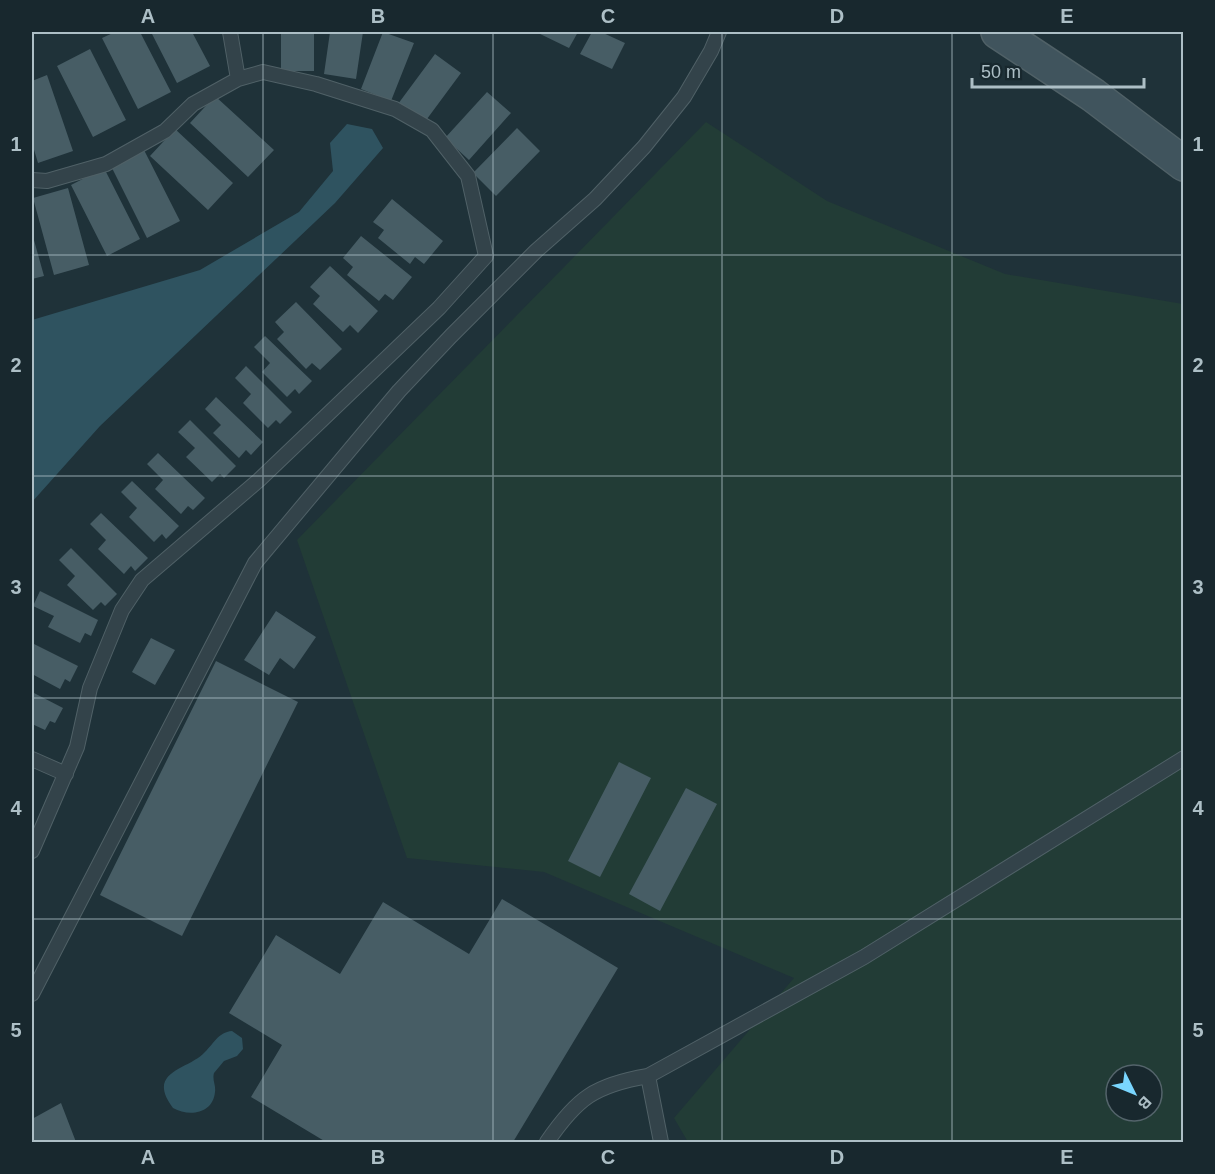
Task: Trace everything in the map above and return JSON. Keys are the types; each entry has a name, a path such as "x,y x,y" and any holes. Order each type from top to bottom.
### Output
{"main road":[{"path":"998,32 1093,95 1184,164"}],"lane":[{"path":"230,32 238,79"},
{"path":"32,994 255,563 399,391 536,251 595,199 644,147 684,97 711,51 718,32"},
{"path":"32,180 47,181 106,164 165,131 193,104 238,79 263,72 316,84 395,109 432,130 468,176 486,256 438,308 259,480 142,580 122,610 90,688 77,747 32,852"},
{"path":"548,1143 564,1118 588,1096 615,1082 648,1076 864,957 1184,758"},
{"path":"32,759 66,774"},
{"path":"648,1076 661,1143"}],"green space":[{"path":"706,122 827,201 1005,274 1183,304 1183,1142 688,1142 674,1118 794,978 544,872 407,858 297,540"}],"water":[{"path":"347,124 372,129 383,148 335,203 100,426 32,502 32,320 200,270 299,212 333,171 330,143"},
{"path":"232,1031 242,1038 243,1049 237,1056 224,1061 214,1073 215,1092 210,1105 193,1113 173,1108 166,1096 164,1087 166,1079 203,1054 219,1036"}],"building":[{"path":"115,32 140,32 171,92 138,109 102,38"},
{"path":"151,32 192,32 210,66 177,83"},
{"path":"281,32 314,32 314,71 281,71"},
{"path":"330,32 363,32 356,79 324,74"},
{"path":"383,32 414,43 391,101 361,89"},
{"path":"536,32 578,32 569,48"},
{"path":"592,32 601,32 625,43 612,69 580,54"},
{"path":"90,49 126,120 93,137 57,66"},
{"path":"435,54 461,73 424,123 398,104"},
{"path":"47,75 73,151 38,163 32,143 32,81"},
{"path":"487,92 511,113 469,160 445,138"},
{"path":"215,96 274,150 248,177 190,123"},
{"path":"517,128 540,151 496,196 473,173"},
{"path":"175,129 233,183 208,210 150,156"},
{"path":"144,150 180,221 147,238 111,166"},
{"path":"104,168 140,239 107,256 71,185"},
{"path":"68,188 89,265 54,275 33,198"},
{"path":"392,199 443,241 424,264 415,257 410,264 378,238 384,230 373,222"},
{"path":"32,233 44,276 32,279"},
{"path":"361,236 412,277 393,300 385,294 379,301 347,275 353,267 343,258"},
{"path":"330,266 378,311 358,333 350,325 343,332 313,304 320,296 310,287"},
{"path":"296,302 342,349 320,370 312,363 306,369 277,339 284,332 275,322"},
{"path":"265,336 312,381 299,394 295,389 287,397 262,372 270,363 254,347"},
{"path":"246,366 292,412 280,424 276,420 268,428 243,403 251,394 235,378"},
{"path":"216,397 263,442 251,455 246,450 239,458 213,433 221,425 205,409"},
{"path":"190,420 236,466 224,478 220,474 212,482 186,457 195,448 178,432"},
{"path":"158,453 205,498 193,510 188,506 181,514 155,489 163,480 147,464"},
{"path":"132,481 179,526 166,539 162,534 154,542 129,517 137,508 121,492"},
{"path":"101,513 148,558 135,571 131,566 124,574 98,549 106,540 90,524"},
{"path":"71,548 117,594 105,606 101,602 93,610 67,585 75,576 59,560"},
{"path":"40,591 98,620 91,636 85,633 80,643 48,627 54,616 33,606"},
{"path":"276,611 316,637 294,669 280,658 269,675 244,660"},
{"path":"151,638 175,650 155,685 132,672"},
{"path":"32,643 78,666 70,682 65,679 60,689 32,674"},
{"path":"216,661 298,702 182,936 100,895"},
{"path":"32,692 63,708 55,723 50,721 45,730 32,724"},
{"path":"619,762 651,778 600,877 568,861"},
{"path":"686,788 717,804 660,911 629,894"},
{"path":"502,899 618,968 513,1142 326,1142 251,1097 282,1045 229,1013 276,935 340,974 383,902 469,954"},
{"path":"61,1103 76,1142 32,1142 32,1119"}]}
